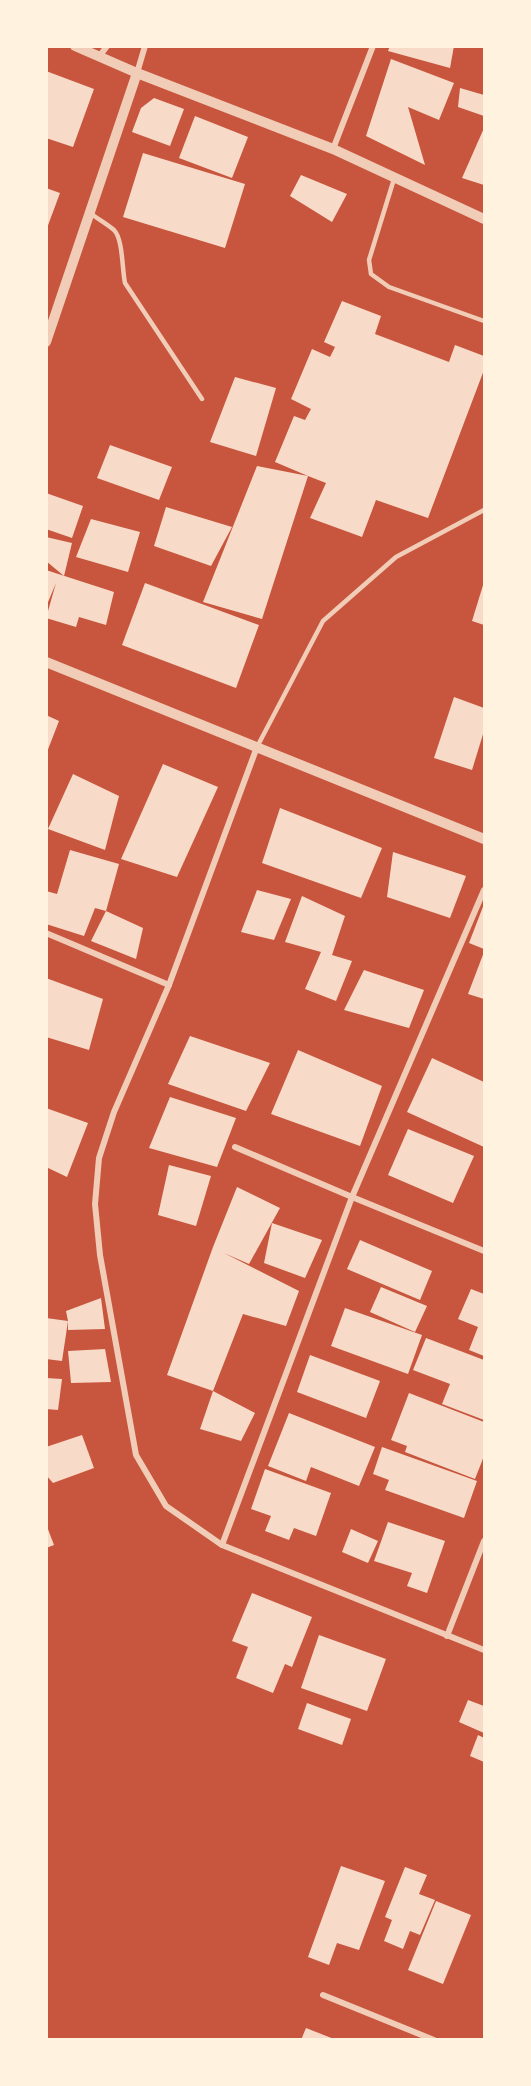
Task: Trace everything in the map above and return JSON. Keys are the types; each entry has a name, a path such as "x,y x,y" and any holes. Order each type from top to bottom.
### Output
{"street":[{"path":"75,46 137,73 333,149 484,219"},
{"path":"99,57 107,46"},
{"path":"46,342 145,46"},
{"path":"333,149 373,46"},
{"path":"46,662 484,839"},
{"path":"257,747 169,985 114,1112 99,1158 95,1204 100,1255 136,1455 166,1506 222,1545 484,1650"},
{"path":"222,1545 352,1197 484,890"},
{"path":"46,933 169,985"},
{"path":"235,1147 484,1251"},
{"path":"447,1635 484,1541"},
{"path":"323,1995 434,2040"}],"lane":[{"path":"394,177 369,260 371,274 389,287 484,321"},
{"path":"90,213 116,232 122,244 125,283 202,399"},
{"path":"257,747 324,621 396,557 484,510"}],"building":[{"path":"390,46 454,46 450,68 388,51"},
{"path":"391,59 454,83 439,120 408,107 425,165 366,136"},
{"path":"46,71 94,89 73,147 46,138"},
{"path":"460,88 484,95 484,116 458,107"},
{"path":"154,98 184,109 170,146 132,132 141,108"},
{"path":"195,116 248,137 232,178 179,158"},
{"path":"484,128 484,185 462,178"},
{"path":"143,153 245,184 225,248 123,217"},
{"path":"301,175 347,194 332,222 290,196"},
{"path":"46,188 60,193 47,228 46,228"},
{"path":"342,301 381,316 375,334 449,362 455,345 484,356 484,370 428,518 376,500 362,537 310,518 326,483 275,462 294,416 305,420 311,409 291,399 312,349 330,357 335,347 324,342"},
{"path":"235,377 276,388 256,456 210,442"},
{"path":"110,445 172,467 159,500 97,478"},
{"path":"257,466 308,476 262,619 203,602"},
{"path":"46,493 83,506 72,538 46,529"},
{"path":"166,507 232,527 211,566 154,546"},
{"path":"91,519 140,532 128,572 76,557"},
{"path":"46,537 72,543 64,576 46,561"},
{"path":"46,570 114,592 106,625 79,617 76,627 46,618 56,583 46,607"},
{"path":"484,582 484,625 472,621"},
{"path":"145,583 259,625 236,688 122,645"},
{"path":"454,697 484,708 484,731 472,770 434,758"},
{"path":"46,715 59,721 47,752 46,752"},
{"path":"163,764 218,787 177,877 121,859"},
{"path":"73,774 119,796 105,850 48,829"},
{"path":"280,808 382,848 361,898 262,863"},
{"path":"70,850 119,864 106,911 95,908 84,936 46,924 46,891 57,894"},
{"path":"393,852 466,876 450,918 387,897"},
{"path":"257,890 291,899 274,940 241,932"},
{"path":"302,896 345,916 332,955 352,961 336,1001 305,989 321,952 285,942"},
{"path":"484,904 484,949 469,943"},
{"path":"106,911 143,928 136,959 91,941"},
{"path":"484,952 484,999 468,994"},
{"path":"364,970 424,990 409,1028 344,1010"},
{"path":"46,978 103,999 89,1050 46,1037"},
{"path":"190,1036 270,1063 246,1111 168,1084"},
{"path":"298,1050 382,1086 360,1146 271,1114"},
{"path":"432,1058 484,1082 484,1147 407,1112"},
{"path":"170,1097 236,1118 217,1167 149,1148"},
{"path":"46,1108 88,1123 67,1177 46,1167"},
{"path":"408,1129 474,1156 453,1203 388,1175"},
{"path":"169,1165 211,1176 196,1226 158,1215"},
{"path":"237,1187 280,1208 249,1264 224,1253 299,1291 286,1326 243,1314 213,1391 167,1375"},
{"path":"272,1223 322,1240 305,1278 264,1263"},
{"path":"360,1240 432,1271 420,1300 347,1269"},
{"path":"381,1287 427,1306 415,1332 370,1312"},
{"path":"471,1289 484,1294 484,1356 469,1350 478,1327 458,1319"},
{"path":"101,1298 105,1329 68,1330 66,1311"},
{"path":"345,1308 422,1335 408,1374 331,1346"},
{"path":"46,1318 68,1321 62,1361 46,1359"},
{"path":"426,1338 484,1360 484,1420 442,1404 450,1384 413,1370"},
{"path":"105,1349 111,1382 71,1383 68,1351"},
{"path":"310,1355 380,1381 366,1418 297,1392"},
{"path":"46,1378 62,1379 58,1410 46,1409"},
{"path":"213,1391 255,1413 241,1441 200,1429"},
{"path":"409,1393 484,1422 484,1456 475,1479 405,1452 407,1446 391,1440"},
{"path":"289,1413 375,1447 359,1486 311,1467 306,1481 268,1466"},
{"path":"82,1435 94,1468 53,1483 46,1475 46,1447"},
{"path":"382,1447 477,1481 464,1518 385,1490 389,1480 373,1474"},
{"path":"265,1469 331,1493 316,1536 294,1528 289,1540 265,1531 271,1516 251,1509"},
{"path":"388,1522 445,1541 427,1593 407,1586 412,1573 374,1561"},
{"path":"46,1524 54,1545 46,1548"},
{"path":"351,1529 378,1541 368,1563 342,1552"},
{"path":"252,1593 312,1617 292,1667 285,1664 273,1693 236,1678 248,1647 232,1641"},
{"path":"319,1635 386,1659 367,1711 301,1688"},
{"path":"468,1700 484,1706 484,1733 459,1722"},
{"path":"307,1703 351,1719 342,1745 298,1729"},
{"path":"478,1735 484,1738 484,1762 470,1756"},
{"path":"341,1866 385,1881 359,1950 337,1943 329,1965 308,1957"},
{"path":"405,1867 427,1875 419,1894 435,1900 420,1935 410,1931 403,1949 384,1941 392,1920 385,1917"},
{"path":"436,1901 471,1915 443,1984 408,1970"},
{"path":"306,2028 334,2039 334,2040 301,2040"}]}
